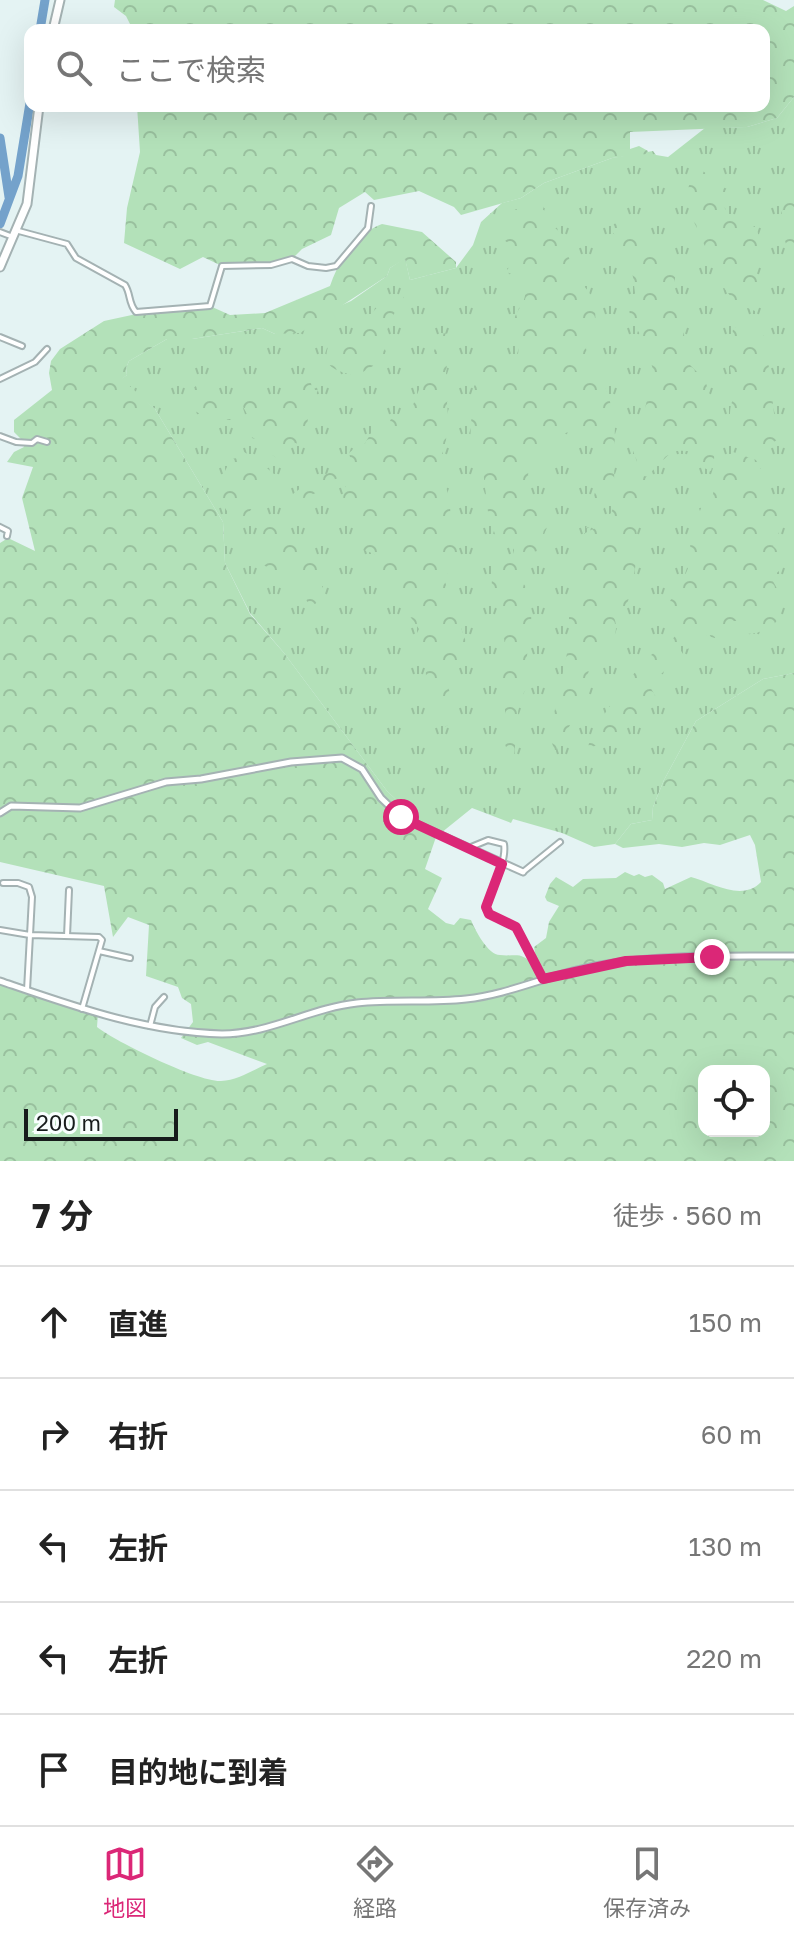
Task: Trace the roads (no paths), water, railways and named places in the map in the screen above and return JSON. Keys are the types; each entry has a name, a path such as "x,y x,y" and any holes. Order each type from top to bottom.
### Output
{"main road":[{"path":"54,24 58,1"},
{"path":"0,267 27,204 38,112"}],"street":[{"path":"0,232 67,244 76,258 125,285 130,305 136,312 210,306 222,266 271,265 292,259 308,266 336,266 347,257 368,228 371,206"},
{"path":"0,337 22,346"},
{"path":"0,379 35,362 47,349"},
{"path":"0,436 16,442 32,443 37,439 47,442"},
{"path":"0,527 8,531 7,536"},
{"path":"0,813 11,806 80,808 166,782 201,779 291,762 342,758 362,769 381,798 401,817 502,864 523,872 560,842"},
{"path":"468,849 488,840 504,844 502,864 486,907 489,914 516,927 543,979"},
{"path":"3,883 29,887 32,897 27,990"},
{"path":"67,936 69,890"},
{"path":"0,930 30,935 99,937 102,940 82,1009"},
{"path":"99,951 130,958"},
{"path":"0,981 116,1020 200,1032 244,1033 342,1005 466,999 597,965 649,958 794,956"},
{"path":"150,1026 155,1007 164,997"}],"waterway":[{"path":"41,24 45,0"},
{"path":"0,224 18,176 29,112"},
{"path":"0,138 9,197"}]}
